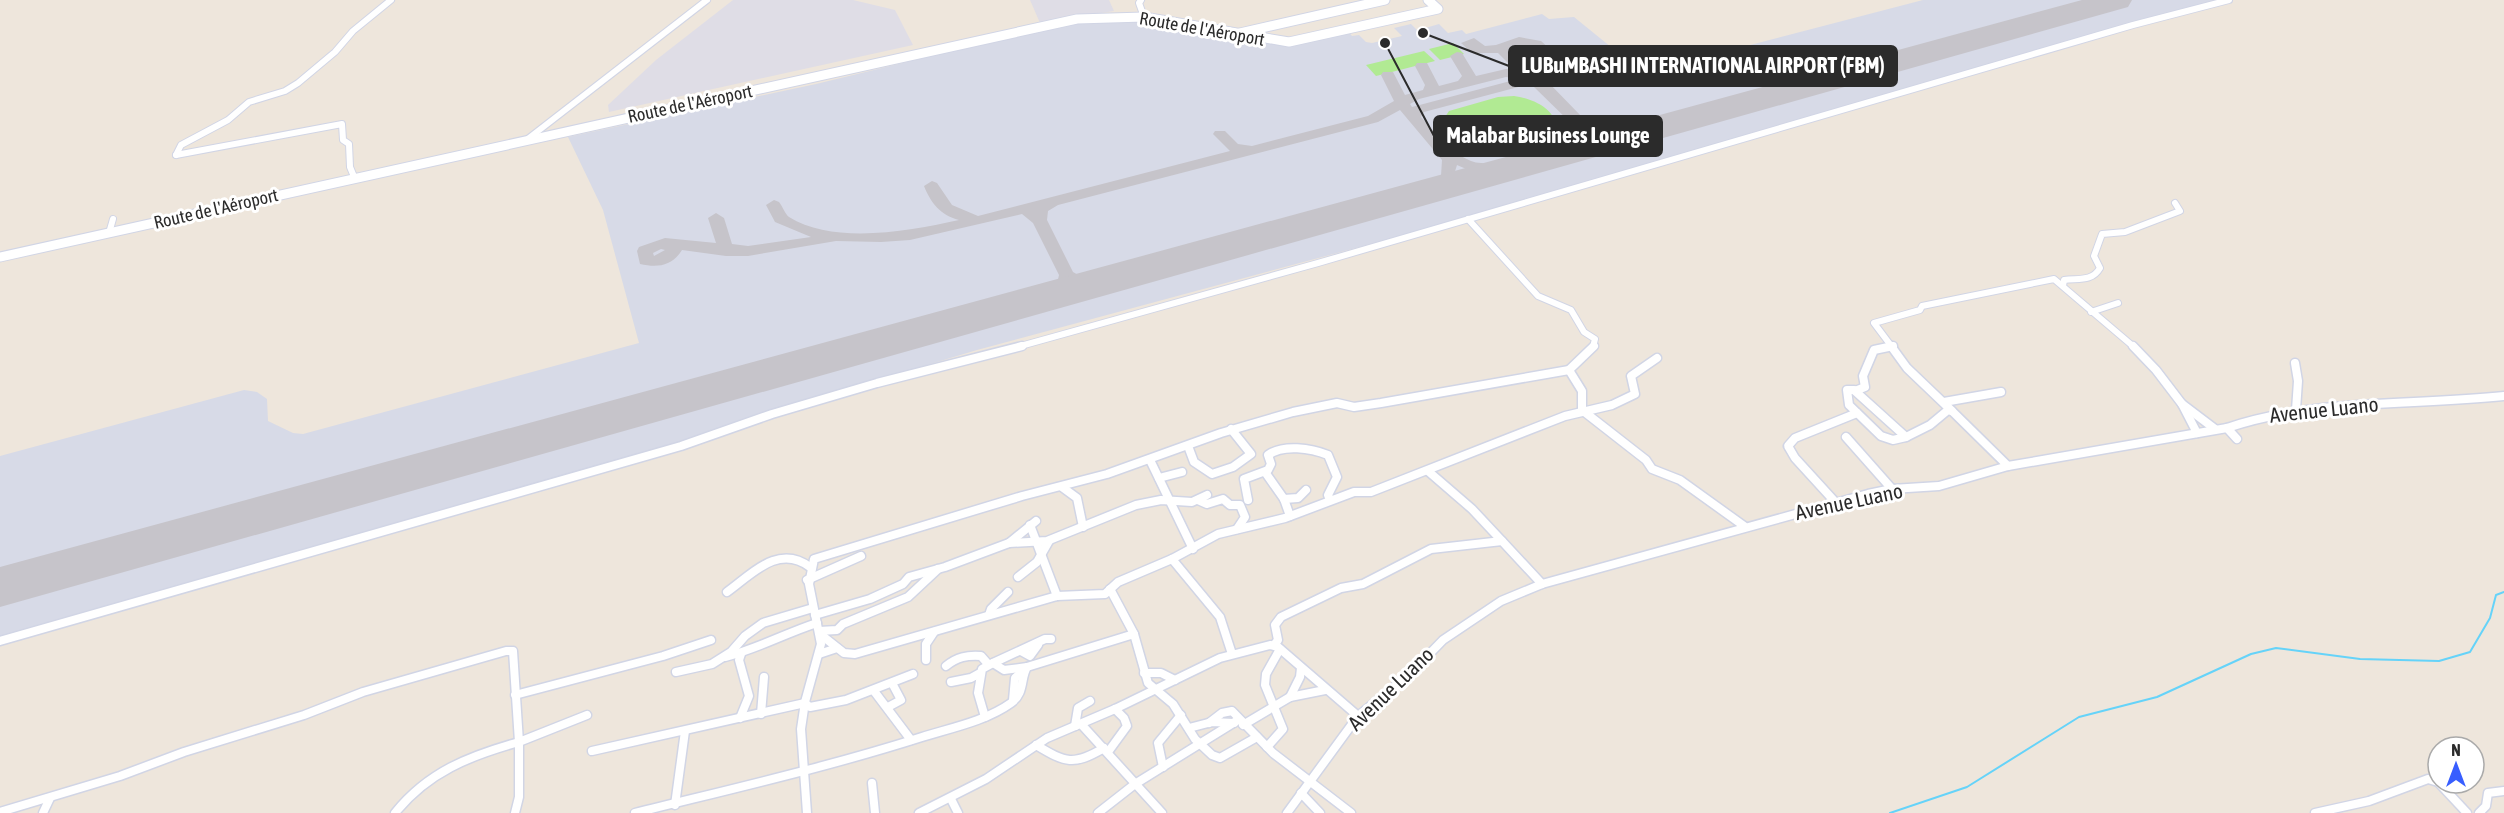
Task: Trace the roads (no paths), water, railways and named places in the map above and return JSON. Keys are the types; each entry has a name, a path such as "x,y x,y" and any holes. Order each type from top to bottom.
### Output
{"main road":[{"path":"1236,34 1363,2 1385,0"},
{"name":"Route de l'Aéroport","path":"0,257 529,138 1077,19 1144,17 1273,41 1295,41 1438,9 1428,0"}],"street":[{"path":"354,178 350,167 350,147 343,140 342,124 176,155 181,145 228,120 249,102 285,91 298,83 335,52 353,31 392,0"},
{"path":"529,138 536,130 707,0"},
{"path":"1141,0 1139,3 1144,17"},
{"path":"0,641 681,446 772,414 877,383 993,354 2229,0"},
{"path":"2063,286 2064,280 2092,278 2097,275 2100,268 2094,256 2102,234 2125,231 2180,211 2175,203"},
{"path":"109,233 113,219"},
{"path":"807,813 801,745 805,703 819,654 816,622 807,580 814,559 1150,460 1231,429 1317,406 1337,404 1354,407 1569,370 1594,346 1595,339 1584,332 1571,310 1538,296 1468,219"},
{"path":"2008,466 1908,368 1874,323 1920,310 1922,306 2054,279 2137,351 2182,404 2189,422 2197,433"},
{"path":"2091,312 2109,304 2118,303"},
{"path":"1893,346 1874,350 1863,376 1865,387 1847,390 1848,403 1857,413 1881,436 1893,440 1906,437 1930,425 1948,410 1952,411"},
{"path":"816,622 837,648 855,654 1057,596 1100,596 1118,582 1172,560 1218,534 1263,525 1354,492 1371,492 1582,410 1612,405 1635,394 1631,376 1657,358"},
{"path":"2295,363 2298,381 2296,410"},
{"path":"1569,370 1582,391 1582,410"},
{"path":"1854,390 1906,437"},
{"path":"1944,402 2001,392"},
{"name":"Avenue Luano","path":"1287,813 1358,716 1409,675 1443,640 1502,601 1542,584 1744,526 1892,489 1939,486 2008,466 2227,428 2257,418 2296,410 2504,396"},
{"path":"2182,404 2215,429"},
{"path":"1582,410 1646,460 1652,469 1680,480 1744,526"},
{"path":"1837,504 1795,458 1788,446 1795,438 1820,426 1857,413"},
{"path":"2227,428 2237,439"},
{"path":"1188,446 1194,462 1211,474 1232,468 1251,454 1231,429"},
{"path":"1846,437 1892,489"},
{"path":"1248,500 1244,479 1265,472 1270,466 1268,454 1275,450 1294,448 1302,453 1326,454 1337,477 1328,495 1330,500"},
{"path":"1150,460 1193,549"},
{"path":"1428,471 1472,509 1542,584"},
{"path":"1159,478 1182,472"},
{"path":"1265,472 1284,499 1290,516"},
{"path":"1061,487 1070,491 1082,506 1083,527"},
{"path":"1284,499 1297,498 1305,490"},
{"path":"723,657 741,654 783,634 873,598 903,584 912,576 1009,543 1048,541 1136,505 1198,500 1207,495"},
{"path":"1198,500 1205,504 1224,499 1230,505 1240,505 1245,514 1263,525"},
{"path":"1237,529 1245,514"},
{"path":"1009,543 1015,536 1026,532 1033,523 1036,542 1057,596"},
{"path":"1018,577 1030,569 1042,556 1048,541"},
{"path":"1267,747 1283,729 1264,682 1266,670 1279,657 1278,640 1274,632 1277,621 1341,588 1363,584 1435,547 1502,541"},
{"path":"807,580 861,556"},
{"path":"727,592 753,570 778,561 794,559 810,567"},
{"path":"1172,560 1220,617 1232,654"},
{"path":"676,672 704,667 723,657 763,623 816,622 837,630 843,624 908,597 938,568"},
{"path":"1110,589 1134,634 1148,683 1173,704 1196,739 1203,743 1212,755 1220,758 1242,727"},
{"path":"989,615 991,609 1008,592"},
{"path":"926,660 926,644 934,632"},
{"path":"946,666 956,657 981,656 1004,670 1025,668 1134,634"},
{"path":"951,682 971,678 991,663 1021,651 1030,656 1038,644 1051,639"},
{"path":"515,695 615,670 711,640"},
{"path":"919,813 951,799 1036,745 1175,680 1232,654 1277,647"},
{"path":"1277,647 1358,716"},
{"path":"819,654 837,648"},
{"path":"0,812 126,774 184,752 304,715 363,692 506,651 513,651 516,660 515,695 519,721 519,797 514,813"},
{"path":"741,654 740,660 749,696 741,718"},
{"path":"635,813 675,805 857,758 985,717 1013,702 1015,678 1025,668"},
{"path":"1290,697 1300,677 1301,668"},
{"path":"980,673 978,700 985,717"},
{"path":"1144,673 1161,673 1175,680"},
{"path":"805,703 810,707 820,707 874,691 913,674"},
{"path":"761,714 764,677"},
{"path":"888,706 901,700 892,683"},
{"path":"1098,813 1135,784 1203,743 1242,727 1290,697 1325,690"},
{"path":"874,691 888,706 911,740"},
{"path":"1090,701 1078,708 1078,725 1106,750 1162,813"},
{"path":"592,751 805,703"},
{"path":"1036,745 1062,761 1073,764 1106,750 1127,726 1124,718 1115,709"},
{"path":"1189,729 1209,723 1229,711 1242,727 1351,813"},
{"path":"395,813 410,793 444,770 490,750 519,742 586,715"},
{"path":"1163,767 1156,751 1158,737 1180,715"},
{"path":"675,805 685,731"},
{"path":"2315,813 2369,801 2426,780"},
{"path":"872,783 872,812"},
{"path":"2480,813 2486,806 2488,793 2504,791"},
{"path":"1301,793 1320,813"},
{"path":"2451,795 2467,813"},
{"path":"43,813 50,798"},
{"path":"951,799 958,813"}],"waterway":[{"path":"1890,813 1967,787 2079,717 2157,697 2251,654 2276,648 2360,659 2439,661 2470,652 2490,618 2496,595 2504,592"}],"place":[{"name":"LUBuMBASHI INTERNATIONAL AIRPORT (FBM)","path":"1423,33"},
{"name":"Malabar Business Lounge","path":"1385,43"}]}
